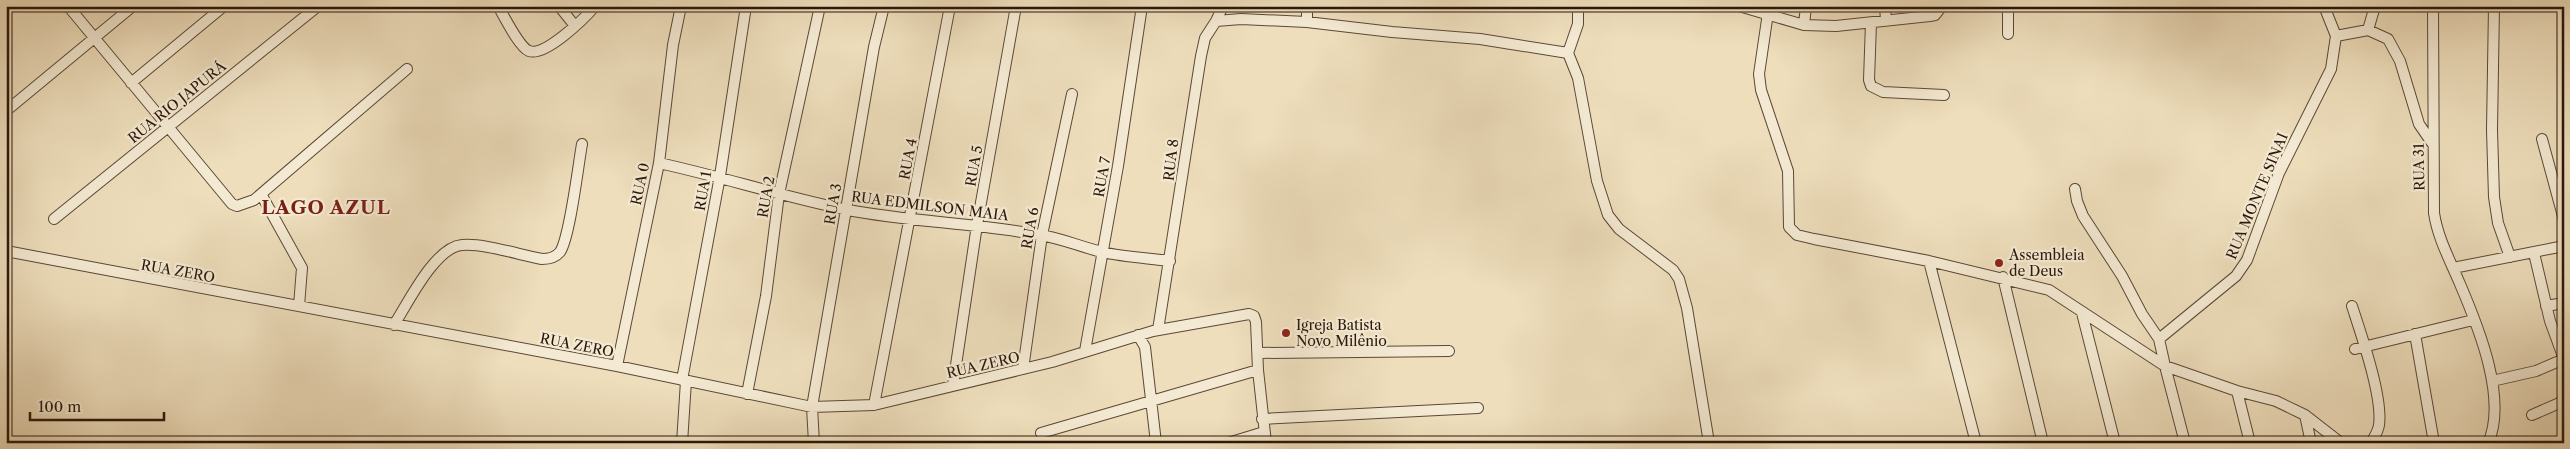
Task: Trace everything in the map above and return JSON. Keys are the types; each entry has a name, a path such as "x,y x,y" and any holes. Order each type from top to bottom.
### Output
{"street":[{"path":"68,6 232,204 237,206 247,204 261,194 407,69"},
{"path":"6,111 133,6"},
{"path":"131,83 224,6"},
{"name":"RUA RIO JAPURÁ","path":"54,219 318,6"},
{"path":"498,6 522,44 529,51 549,46 575,26 595,6"},
{"path":"559,6 575,26"},
{"name":"RUA 0","path":"617,366 659,163 673,45 681,6"},
{"name":"RUA 1","path":"682,443 684,381 720,176 746,6"},
{"name":"RUA 2","path":"748,394 766,296 779,194 820,6"},
{"name":"RUA 3","path":"814,443 812,407 874,47 884,6"},
{"name":"RUA 4","path":"874,405 950,6"},
{"name":"RUA 5","path":"953,385 977,225 1016,6"},
{"name":"RUA 7","path":"1085,351 1118,166 1142,6"},
{"name":"RUA 8","path":"1146,347 1155,331 1170,261 1205,38 1223,6"},
{"path":"1307,6 1307,22"},
{"path":"1578,6 1576,30 1568,53 1578,78 1597,181 1608,215 1619,229 1673,270 1679,278 1687,308 1709,443"},
{"path":"1739,6 1769,10 1804,25 1871,23 1930,16 1942,8"},
{"path":"1804,25 1806,6"},
{"path":"1885,6 1886,20"},
{"path":"2008,6 2008,34"},
{"path":"2324,6 2336,36 2368,30 2388,39 2404,73 2419,124 2432,144"},
{"path":"2368,30 2376,6"},
{"name":"RUA 31","path":"2433,6 2432,144 2436,232 2453,268 2486,355 2492,381 2495,424 2488,443"},
{"path":"2494,6 2492,130 2494,196 2498,223 2510,257"},
{"path":"1769,10 1759,74 1761,90 1788,174 1789,227 1797,235 2003,277 2049,290 2064,298 2082,313 2165,366 2237,391 2276,400 2304,415 2341,443"},
{"path":"1216,20 1241,19 1307,22 1480,39 1568,53"},
{"path":"1871,23 1869,80 1871,86 1883,92 1944,95"},
{"name":"RUA MONTE SINAI","path":"2159,339 2214,296 2243,268 2253,249 2265,207 2279,172 2331,69 2336,36"},
{"name":"RUA 6","path":"1023,370 1042,235 1072,94"},
{"path":"2542,139 2564,220"},
{"path":"394,325 435,262 456,246 470,245 542,259 553,257 559,253 567,229 582,144"},
{"name":"RUA EDMILSON MAIA","path":"659,163 720,176 779,194 846,209 910,220 977,225 1042,235 1103,252 1170,261"},
{"path":"2075,189 2083,216 2122,276 2142,314 2159,339 2185,443"},
{"path":"261,194 302,268 300,306"},
{"path":"2453,268 2564,246"},
{"name":"RUA ZERO","path":"6,251 617,366 812,407 874,405 1023,370 1138,335 1249,314 1254,316 1256,322 1259,353"},
{"path":"2492,381 2536,371 2564,359 2546,306 2534,253"},
{"path":"1929,261 1976,443"},
{"path":"2003,277 2043,443"},
{"path":"2546,306 2564,303"},
{"path":"2352,306 2366,346 2379,414 2377,432 2371,443"},
{"path":"2082,313 2115,443"},
{"path":"2355,349 2473,320"},
{"path":"2415,334 2434,443"},
{"path":"1138,335 1146,347 1156,443"},
{"path":"1266,443 1258,370 1259,353 1449,351"},
{"path":"1041,433 1258,370"},
{"path":"2237,391 2250,443"},
{"path":"2532,415 2564,401"},
{"path":"1262,419 1478,408"},
{"path":"2304,415 2311,443"},
{"path":"1228,443 1264,432"}],"place":[{"name":"Assembleia de Deus","path":"1999,263"},
{"name":"Igreja Batista Novo Milênio","path":"1286,333"}],"district":[{"name":"LAGO AZUL","path":"326,207"}]}
